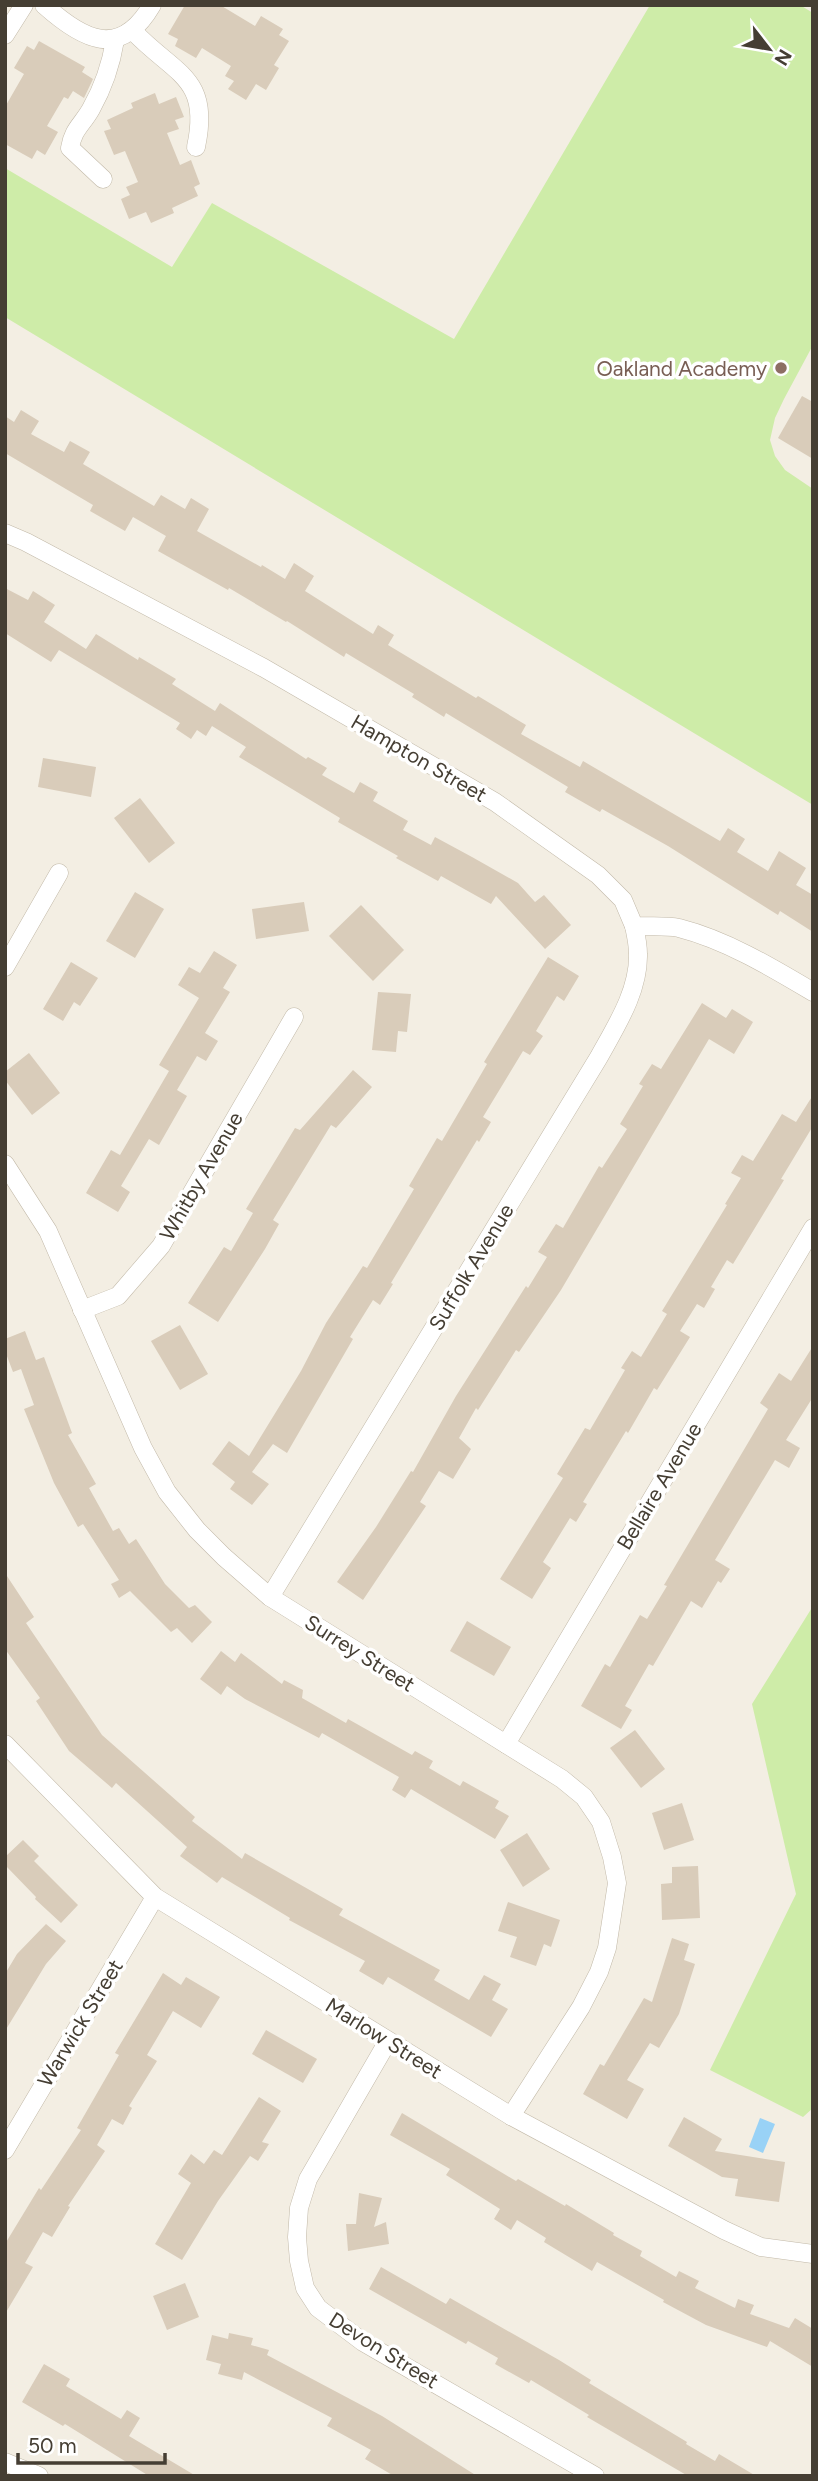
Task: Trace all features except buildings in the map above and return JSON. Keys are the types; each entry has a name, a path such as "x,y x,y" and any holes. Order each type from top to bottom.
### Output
{"street":[{"path":"5,36 24,5"},
{"path":"44,5 74,28 98,40 116,40 133,31 152,5"},
{"path":"133,31 189,82 198,99 201,119 195,147"},
{"path":"103,179 70,148 72,133 90,111 110,70 116,40"},
{"name":"Hampton Street","path":"5,533 264,668 495,802 598,875 624,900 635,926"},
{"path":"5,967 59,873"},
{"path":"635,926 676,928 708,938 748,956 813,992"},
{"name":"Suffolk Avenue","path":"270,1597 623,1014 635,980 639,954 635,926"},
{"name":"Whitby Avenue","path":"82,1310 118,1296 161,1246 294,1017"},
{"name":"Surrey Street","path":"5,1164 48,1231 144,1448 167,1492 197,1530 270,1597 562,1779 584,1797 601,1822 617,1883 607,1948 582,2007 511,2116"},
{"name":"Bellaire Avenue","path":"506,1744 813,1228"},
{"name":"Marlow Street","path":"5,1744 155,1896 511,2116 761,2247 813,2254"},
{"name":"Warwick Street","path":"5,2150 155,1896"},
{"name":"Devon Street","path":"388,2041 308,2179 299,2207 298,2237 299,2261 305,2288 318,2308 363,2342 595,2476"},
{"path":"5,2462 39,2476"}],"green space":[{"path":"650,5 800,5 813,13 813,345 775,418 770,440 775,456 785,470 813,489 813,805 5,317 5,168 172,267 212,203 454,339"},
{"path":"813,1606 813,2108 803,2117 710,2070 796,1894 752,1704"}],"water":[{"path":"760,2118 775,2124 763,2153 749,2147"}],"place":[{"name":"Oakland Academy","path":"781,368"}]}
